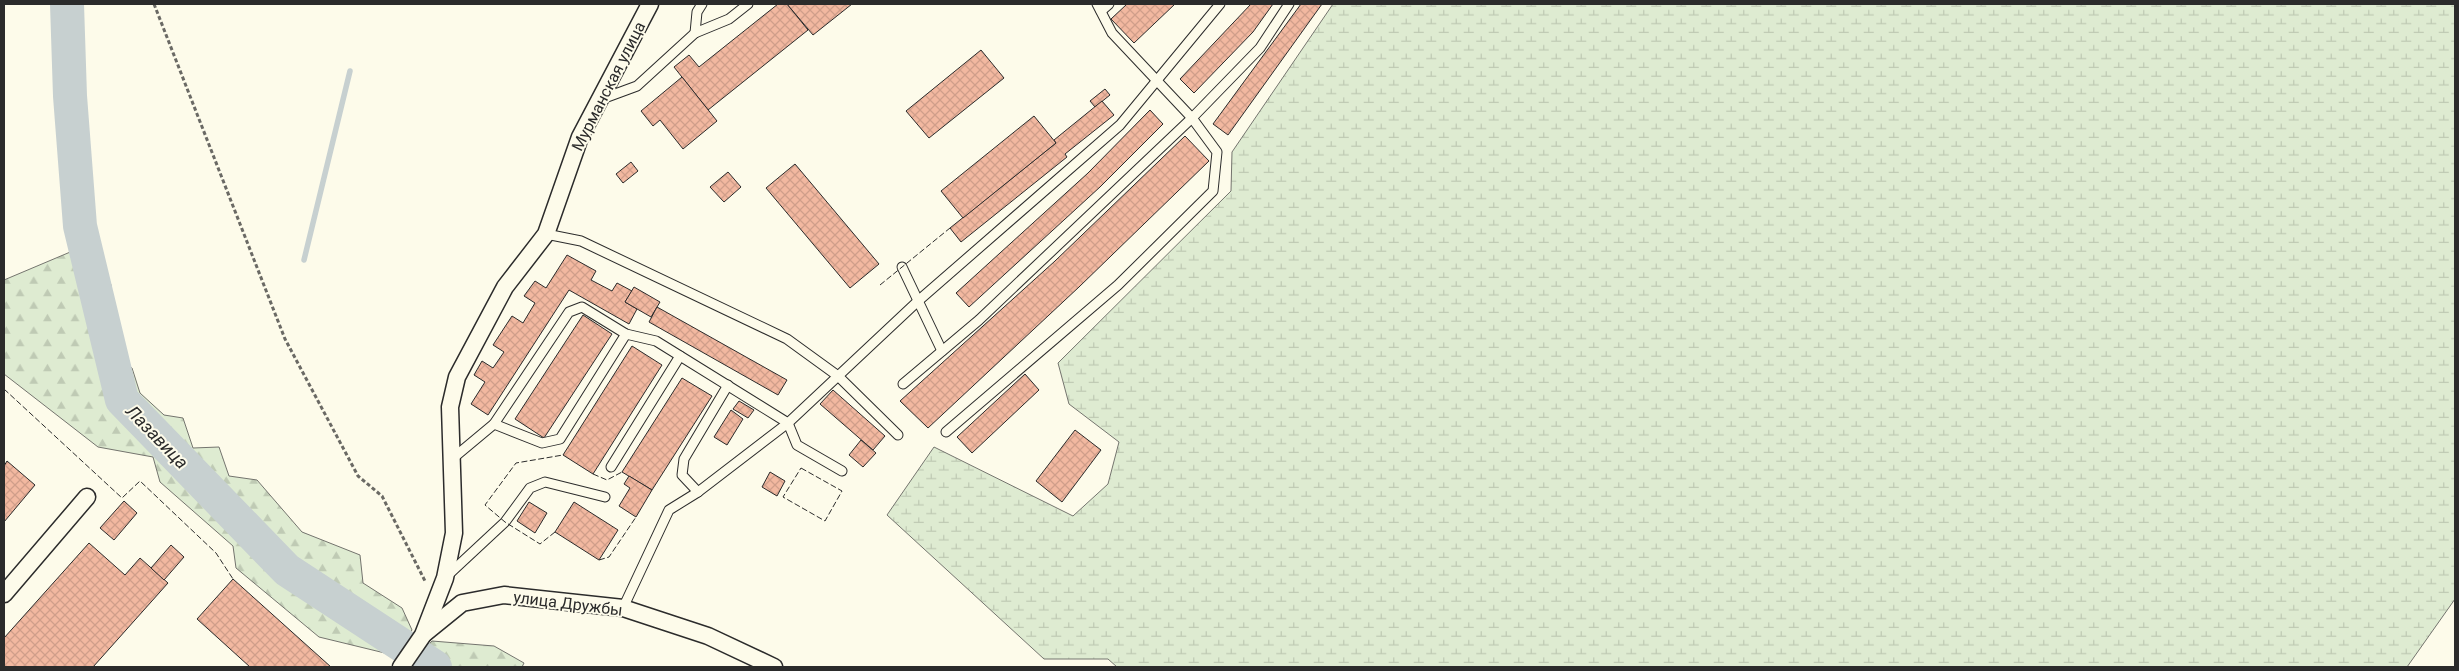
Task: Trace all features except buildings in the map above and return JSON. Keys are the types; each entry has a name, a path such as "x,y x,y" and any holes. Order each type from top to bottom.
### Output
{"street":[{"name":"Мурманская улица","path":"402,666 423,635 445,578 454,533 450,407 457,377 505,287 546,234 580,137 650,4"},
{"path":"4,594 87,497"},
{"name":"улица Дружбы","path":"423,635 462,603 504,595 623,608 708,636 774,667"}],"lane":[{"path":"694,33 697,12 702,4"},
{"path":"599,100 637,86 694,33 729,20 748,4"},
{"path":"946,432 1118,285 1213,191 1217,152 1192,118 1112,32 1099,8 1109,4"},
{"path":"623,608 669,510 698,492 788,423 918,301 1120,125 1156,79 1220,4"},
{"path":"903,384 979,320 1192,118 1260,48 1289,4"},
{"path":"546,234 581,241 788,339 838,376 898,435"},
{"path":"902,267 942,351"},
{"path":"451,460 494,424 569,312 582,307 626,334 656,341 788,423 797,446 842,471"},
{"path":"494,424 542,443 560,439 626,334"},
{"path":"611,467 680,356"},
{"path":"698,492 682,475 684,459 728,386"},
{"path":"445,578 505,522 530,488 545,482 605,497"}],"path":[{"path":"154,4 285,339 358,476 382,496 428,586"}],"green space":[{"path":"1333,4 2455,4 2455,599 2407,667 1117,667 1108,659 1044,659 887,515 934,447 1073,516 1108,484 1119,442 1069,404 1058,363 1231,191 1232,152"},
{"path":"75,250 96,256 111,285 104,323 117,359 132,368 140,393 164,415 183,418 193,448 219,447 229,476 257,480 302,532 360,555 363,583 402,608 412,630 393,655 319,637 236,568 233,546 160,482 153,457 98,447 4,374 4,280"},
{"path":"432,641 494,646 524,663 522,667 408,667"}],"waterway":[{"name":"Лазавица","path":"67,4 70,96 80,226 122,400 287,570 435,667"},
{"path":"304,260 350,71"}],"fence":[{"path":"880,285 950,228"},
{"path":"4,389 122,498 140,481 216,553 233,579"},
{"path":"555,532 540,544 505,522 485,505 516,463 563,455"},
{"path":"801,468 842,491 825,521 783,497 801,468"},
{"path":"593,474 607,480 622,472"},
{"path":"599,560 609,557 636,517"}]}
